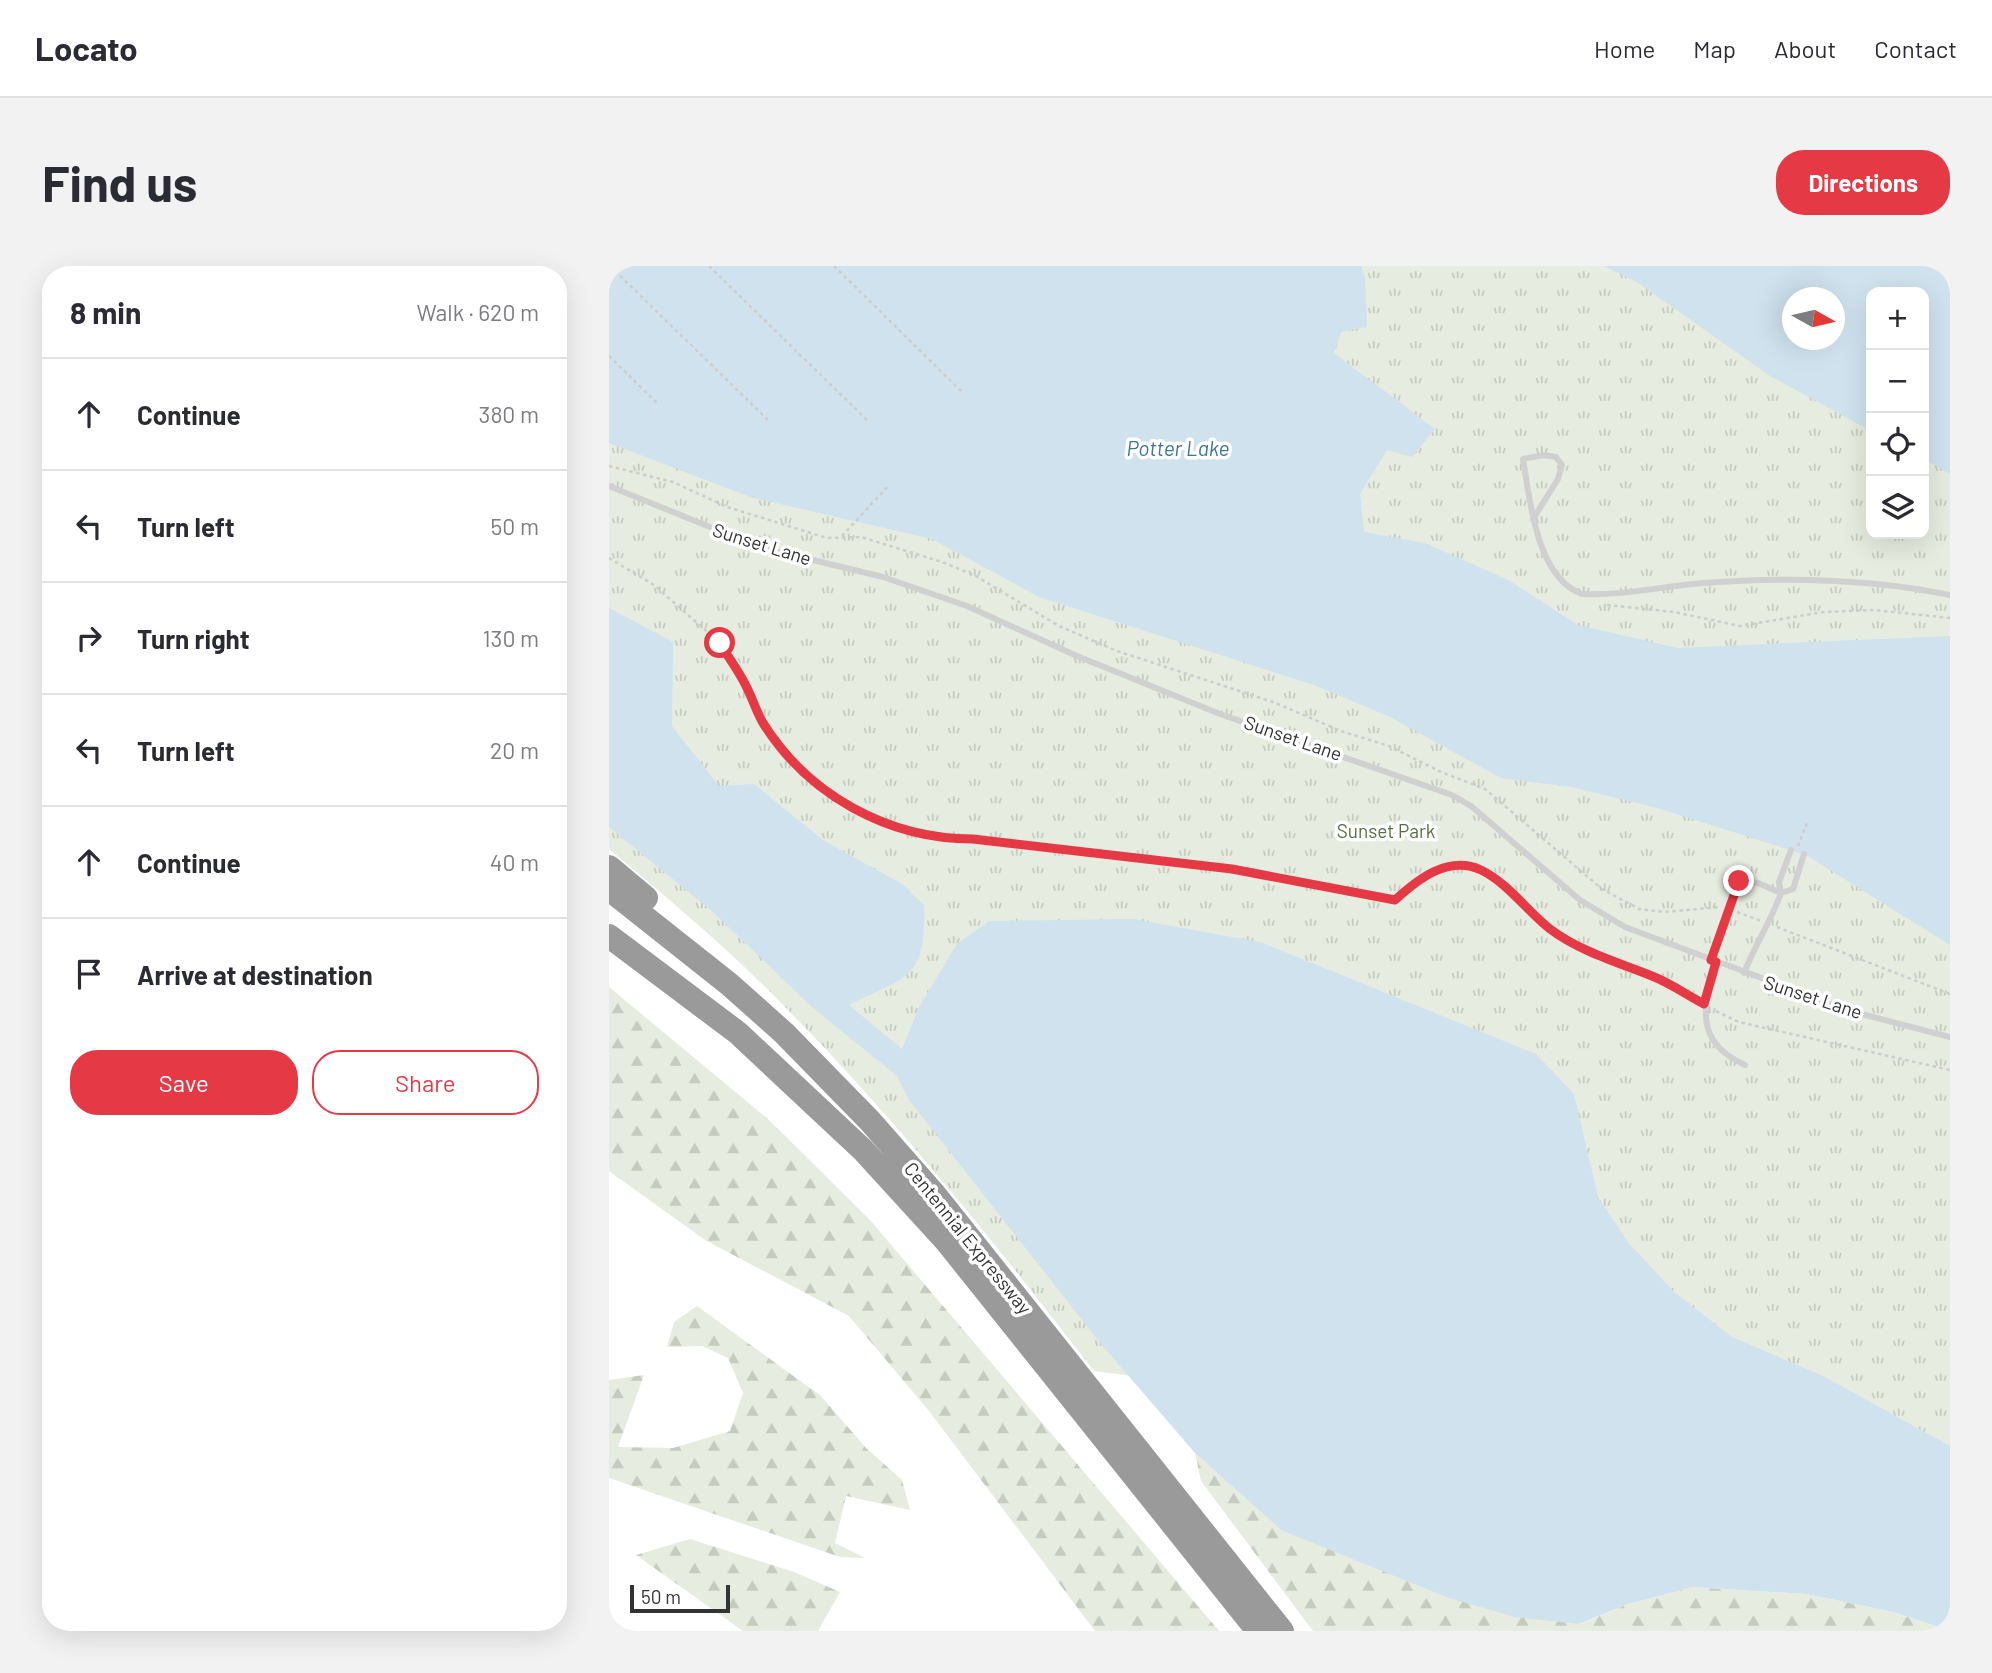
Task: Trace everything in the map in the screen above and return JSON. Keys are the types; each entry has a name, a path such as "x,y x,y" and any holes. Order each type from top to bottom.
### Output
{"highway":[{"path":"609,867 688,934 766,1017"},
{"name":"Centennial Expressway","path":"609,889 690,951 766,1017 837,1085 935,1195 1282,1631"},
{"name":"Centennial Expressway","path":"609,936 738,1034 811,1099 872,1159 963,1261 1258,1631"}],"lane":[{"path":"1533,519 1558,479 1562,465 1556,457 1544,455 1523,459 1533,519 1555,573 1573,591 1582,594 1725,582 1854,583 1950,594"},
{"name":"Sunset Lane","path":"609,486 732,536 780,552 883,577 967,606 1077,656 1220,713 1452,794 1471,806 1602,916 1744,973 1850,1011 1950,1037"},
{"path":"1744,973 1756,942 1770,924 1781,893 1779,882 1791,850"},
{"path":"1745,1066 1714,1044 1707,1029 1704,1004 1714,961 1739,881 1758,883 1781,893 1793,889 1804,854"}],"path":[{"path":"610,266 770,422"},
{"path":"709,266 869,422"},
{"path":"834,266 962,392"},
{"path":"609,356 657,403"},
{"path":"609,466 673,482 727,507 827,538 861,537 942,562 974,576 1059,626 1117,651 1273,702 1389,746 1441,772 1485,789 1602,889 1639,909 1664,912 1714,906 1730,909 1950,994"},
{"path":"841,537 889,485"},
{"path":"609,558 654,585 720,643 779,746 816,786 848,808 894,825 949,839 973,839 1232,869 1395,900 1424,875 1448,866 1480,870 1528,906 1550,929 1577,944 1655,977 1739,1022 1950,1070"},
{"path":"1582,594 1595,603 1674,611 1740,626 1823,612 1874,610 1950,618"},
{"path":"1802,837 1807,823"}],"green space":[{"name":"Sunset Park","path":"609,266 1818,266 1866,297 1866,539 1929,539 1929,334 1950,346 1950,1608 1604,1437 1094,1371 946,1185 868,1095 765,987 609,849"},
{"path":"609,987 768,1119 870,1220 1219,1631 1095,1631 929,1411 849,1316 705,1240 609,1171"},
{"path":"697,1306 821,1396 866,1448 902,1480 910,1510 846,1496 835,1543 865,1558 840,1557 609,1478 609,1380 644,1375 618,1447 673,1448 730,1431 743,1393 728,1358 702,1346 667,1347 674,1322"},
{"path":"1195,1453 1281,1530 1580,1624 1628,1604 1692,1587 1806,1594 1893,1612 1949,1631 1313,1631 1201,1481"},
{"path":"690,1539 794,1572 840,1592 818,1631 743,1631 636,1555"}],"water":[{"name":"Potter Lake","path":"609,266 1361,266 1365,277 1367,327 1341,332 1334,353 1435,429 1412,457 1387,450 1360,494 1364,532 1425,543 1508,580 1578,625 1678,648 1950,636 1950,945 1806,855 1654,807 1571,787 1501,778 1390,717 1314,685 1039,597 932,539 750,497 609,443"},
{"path":"1604,266 1950,266 1950,474 1929,462 1929,287 1866,287 1866,428 1770,376 1637,282"},
{"path":"609,608 673,642 672,726 719,786 754,784 823,840 902,884 924,905 924,930 917,962 899,980 849,1005 902,1049 919,1007 957,944 989,921 1133,919 1260,942 1536,1054 1574,1094 1598,1197 1628,1242 1673,1291 1732,1337 1823,1376 1950,1446 1950,1631 1893,1612 1806,1594 1693,1587 1628,1604 1579,1624 1515,1617 1449,1598 1281,1530 1195,1453 1101,1344 909,1100 897,1076 813,1008 713,912 609,827"}],"route":[{"path":"720,643 744,682 762,721 779,746 816,786 848,808 894,825 949,839 973,839 1232,869 1395,900 1424,875 1448,866 1480,870 1528,906 1550,929 1577,944 1655,977 1704,1004 1716,962 1711,960 1739,881"}]}
